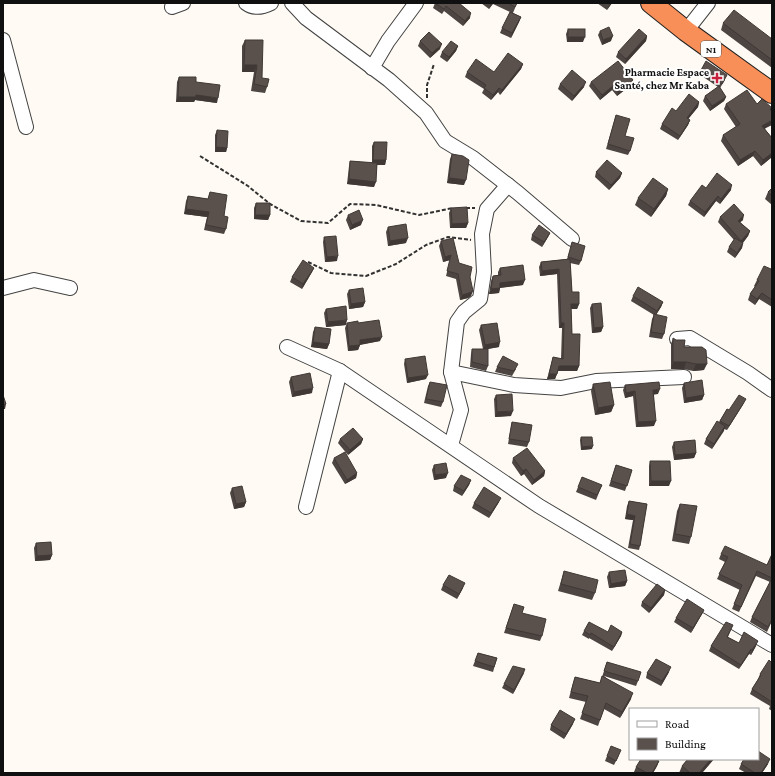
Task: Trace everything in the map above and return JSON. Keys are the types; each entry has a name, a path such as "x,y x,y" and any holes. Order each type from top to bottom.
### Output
{"highway":[{"name":"N1","path":"651,3 686,31 772,93"}],"street":[{"path":"246,3 250,6 264,7 271,3"},
{"path":"292,3 306,18 389,80 426,113 445,141 473,158 508,185 572,239"},
{"path":"372,68 388,41 416,3"},
{"path":"686,31 708,3"},
{"path":"3,40 26,127"},
{"path":"451,445 461,410 451,372 457,322 464,312 480,299 484,272 482,234 487,209 508,185"},
{"path":"3,288 34,280 70,288"},
{"path":"677,339 690,338 748,373 772,390"},
{"path":"287,347 340,371 539,506 772,645"},
{"path":"306,507 340,371"},
{"path":"451,372 514,385 561,388 596,381 684,377"}],"path":[{"path":"426,113 427,85 434,64"},
{"path":"200,156 248,186 270,204 301,220 328,223 350,204 376,205 418,215 453,208 487,209"},
{"path":"308,262 331,273 366,276 396,264 426,245 448,237 482,242"}],"building":[{"path":"435,3 459,3 471,13 465,21 446,6 444,9"},
{"path":"508,3 517,3 515,7"},
{"path":"734,10 772,39 772,60 723,23"},
{"path":"510,12 521,17 512,33 502,28"},
{"path":"609,27 613,36 603,40 600,31"},
{"path":"568,29 585,29 585,37 568,37"},
{"path":"639,29 647,36 626,59 618,52"},
{"path":"429,32 442,44 432,53 420,41"},
{"path":"245,40 263,40 262,78 269,79 267,87 254,84 257,65 244,65"},
{"path":"451,41 458,46 449,57 442,52"},
{"path":"508,53 523,64 502,90 499,88 493,95 484,88 486,85 467,72 476,59 494,72"},
{"path":"618,61 633,80 618,92 614,85 602,95 591,82"},
{"path":"706,61 727,75 722,84 701,70"},
{"path":"572,70 586,82 574,96 560,84"},
{"path":"179,77 196,77 196,82 220,85 218,98 196,95 196,97 178,97"},
{"path":"719,86 726,97 712,106 705,96"},
{"path":"747,90 757,104 762,99 772,108 770,109 772,112 772,120 762,126 772,138 772,153 763,160 755,151 740,160 723,135 740,124 726,104"},
{"path":"689,94 699,102 687,118 690,120 680,136 662,124 672,108 676,111"},
{"path":"616,115 630,119 625,136 634,138 630,151 608,144"},
{"path":"217,130 228,131 227,148 216,147"},
{"path":"374,142 387,142 386,160 373,160"},
{"path":"452,154 463,156 469,160 466,180 449,178"},
{"path":"607,160 622,173 611,185 596,172"},
{"path":"350,161 377,163 376,182 349,179"},
{"path":"717,173 732,185 721,199 718,196 705,212 690,201 702,185 706,188"},
{"path":"653,178 668,189 654,209 638,198"},
{"path":"772,188 772,196 768,192"},
{"path":"210,192 227,195 224,216 228,217 226,229 206,225 209,212 186,209 188,196 208,199"},
{"path":"256,203 270,203 270,215 255,215"},
{"path":"734,204 744,215 738,221 750,231 741,241 720,217"},
{"path":"467,207 468,223 452,224 451,208"},
{"path":"359,210 363,220 352,225 348,215"},
{"path":"406,224 408,238 390,241 388,227"},
{"path":"539,225 550,233 544,242 532,235"},
{"path":"336,236 338,256 327,257 324,237"},
{"path":"453,238 459,263 472,267 470,277 473,291 462,295 458,274 447,271 451,255 445,257 441,241"},
{"path":"735,238 743,243 737,253 729,247"},
{"path":"572,242 585,246 581,261 568,257"},
{"path":"570,259 572,292 579,292 579,304 571,304 572,334 580,334 579,366 559,366 557,374 549,374 553,357 563,359 564,323 561,323 559,269 542,271 541,262"},
{"path":"303,260 314,268 303,284 292,277"},
{"path":"523,265 525,280 500,283 500,288 491,289 493,276 501,275 500,268"},
{"path":"764,266 771,269 772,268 772,300 762,293 757,299 750,294 759,281 757,280"},
{"path":"638,287 663,302 657,311 633,296"},
{"path":"363,288 365,302 351,304 349,290"},
{"path":"601,303 603,327 594,328 592,304"},
{"path":"346,306 347,320 328,322 326,309"},
{"path":"654,314 667,317 664,334 651,332"},
{"path":"379,320 382,337 360,340 360,345 349,346 347,323"},
{"path":"497,323 500,342 485,345 481,325"},
{"path":"315,327 331,329 329,344 313,342"},
{"path":"673,338 676,340 685,340 684,347 702,347 706,350 707,364 673,362"},
{"path":"472,349 488,349 488,366 472,362"},
{"path":"425,356 428,375 408,378 405,359"},
{"path":"503,356 518,364 514,371 497,367"},
{"path":"310,373 313,388 294,392 291,377"},
{"path":"702,380 704,395 686,398 684,383"},
{"path":"430,382 447,385 443,402 426,399"},
{"path":"610,382 614,405 598,408 593,384"},
{"path":"659,382 660,389 653,390 656,421 638,422 635,391 626,393 625,385"},
{"path":"512,394 513,411 497,412 496,395"},
{"path":"3,395 6,404 3,405"},
{"path":"739,395 746,399 729,426 720,421 727,409 729,410"},
{"path":"717,421 725,426 714,444 706,439"},
{"path":"512,422 532,425 529,442 509,439"},
{"path":"353,428 363,439 350,450 340,439"},
{"path":"581,437 592,437 593,446 582,447"},
{"path":"695,440 696,453 675,455 674,442"},
{"path":"527,448 545,471 534,480 526,469 523,471 513,458"},
{"path":"345,452 357,473 347,480 334,458"},
{"path":"650,461 670,461 671,481 651,481"},
{"path":"446,463 448,473 435,475 434,465"},
{"path":"616,465 632,470 627,486 611,481"},
{"path":"461,475 471,480 464,491 454,486"},
{"path":"582,477 602,485 597,495 578,487"},
{"path":"242,486 246,502 236,504 232,488"},
{"path":"484,487 501,498 491,513 474,503"},
{"path":"629,501 647,504 640,546 630,544 635,516 627,514"},
{"path":"680,504 697,506 691,537 675,534"},
{"path":"51,542 52,555 37,556 36,543"},
{"path":"725,546 767,565 772,554 772,578 757,571 741,607 734,604 742,585 719,574 728,557 721,554"},
{"path":"625,570 627,581 611,584 609,572"},
{"path":"564,571 598,580 595,593 561,584"},
{"path":"449,575 465,583 459,594 443,585"},
{"path":"772,578 772,619 768,627 752,617"},
{"path":"657,584 665,590 651,608 642,602"},
{"path":"687,599 704,610 693,628 676,618"},
{"path":"514,604 524,607 522,613 546,619 542,636 506,628"},
{"path":"589,622 608,632 611,625 622,632 614,647 591,633 590,635 584,631"},
{"path":"726,622 733,625 727,637 739,643 744,632 758,641 741,665 711,646"},
{"path":"478,653 497,658 494,667 475,661"},
{"path":"656,659 671,667 662,681 647,673"},
{"path":"769,660 772,663 772,702 752,689"},
{"path":"607,662 641,672 638,681 604,671"},
{"path":"513,666 525,669 514,690 504,684"},
{"path":"602,676 633,693 622,712 606,703 600,720 582,713 588,696 571,692 575,677 600,683"},
{"path":"560,710 575,719 566,734 551,725"},
{"path":"611,746 621,750 616,761 607,756"},
{"path":"759,752 770,759 761,773 755,773 741,764 743,760 759,760"},
{"path":"640,760 659,761 652,773 647,773 636,767"},
{"path":"687,760 710,760 699,773 690,773 682,766"}],"place":[{"name":"Pharmacie Espace Santé, chez Mr Kaba","path":"717,78"}]}
